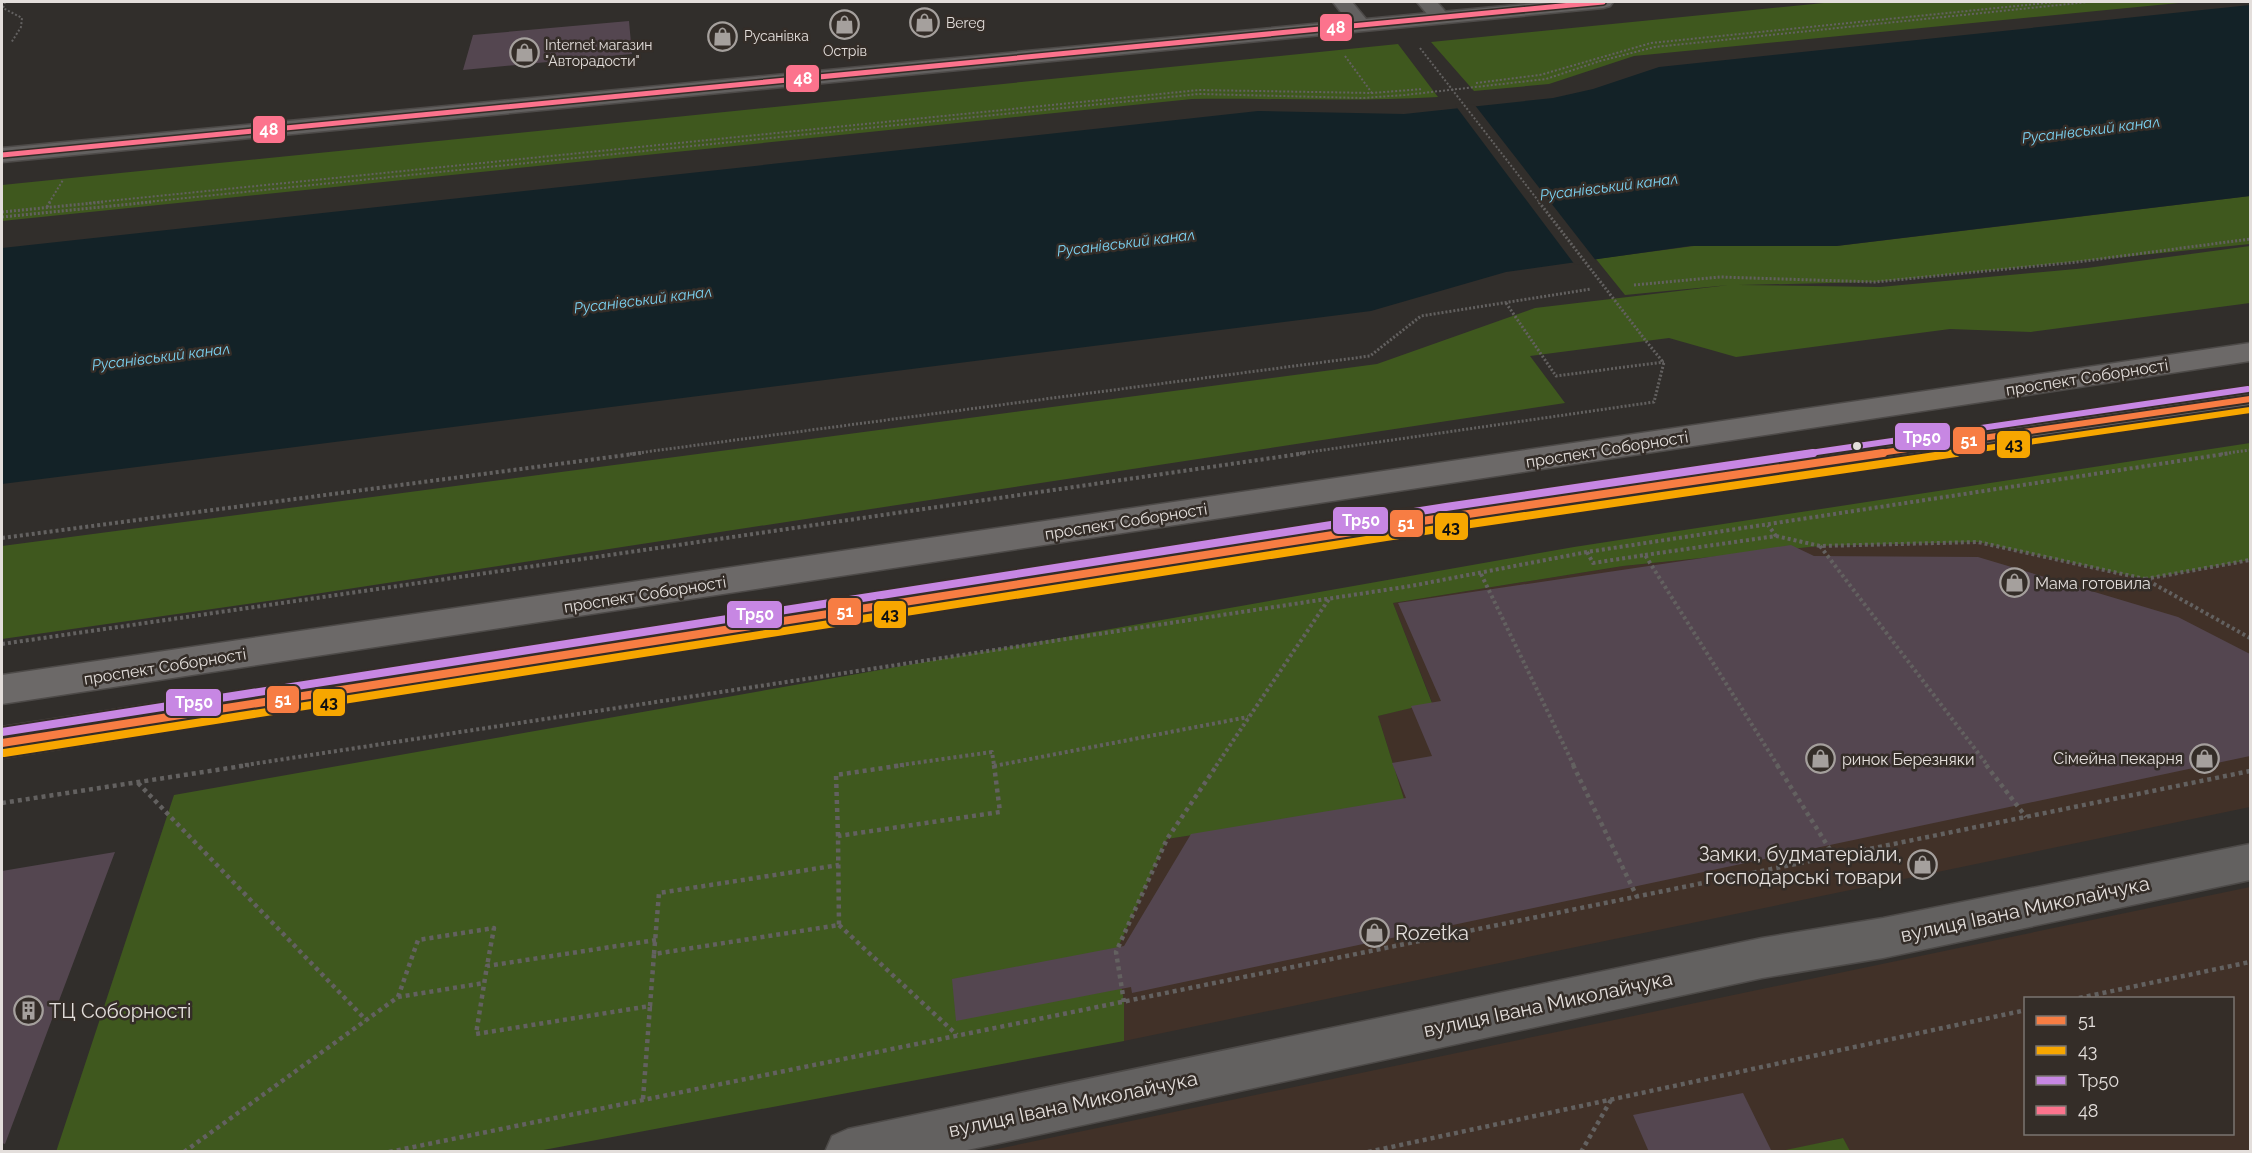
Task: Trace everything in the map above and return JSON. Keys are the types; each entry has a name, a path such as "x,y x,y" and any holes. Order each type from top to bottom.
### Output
{"highway":[{"name":"проспект Соборності","path":"2,690 2250,352"},
{"path":"2,743 1413,522 2250,399"}],"street":[{"path":"1342,2 1361,25"},
{"path":"1427,2 1440,17"},
{"path":"2,155 1603,2"},
{"name":"вулиця Івана Миколайчука","path":"848,1152 1750,961 1882,938 2250,862"}],"path":[{"path":"5,2 3,8 22,18 21,27 11,43"},
{"path":"1476,83 1540,75 1651,44 2056,2"},
{"path":"2,217 1199,94 1363,98 1405,95 1546,79 1600,61 1655,47 2088,2"},
{"path":"1420,48 1664,362"},
{"path":"1344,55 1372,93"},
{"path":"2,212 1199,90 1372,93 1423,89"},
{"path":"47,207 66,174"},
{"path":"1634,285 1720,277 1875,282 2077,262 2250,239"},
{"path":"2,538 1370,356 1421,316 1591,289"},
{"path":"1506,303 1556,376 1664,362"},
{"path":"2,644 1654,402 1664,362"},
{"path":"2,803 1329,599 1481,574 1587,552 2250,450"},
{"path":"1767,525 1776,536"},
{"path":"1587,552 1593,563 1776,536 1820,546 1978,542 2145,579 2250,638"},
{"path":"1820,546 2026,817"},
{"path":"1645,555 1834,856"},
{"path":"2145,579 2250,560"},
{"path":"1481,574 1637,897"},
{"path":"1124,1002 1116,952 1167,839 1329,599"},
{"path":"994,765 1248,717"},
{"path":"838,836 1000,812 992,753 836,775 839,925 957,1035"},
{"path":"389,1152 2250,771"},
{"path":"137,782 366,1020"},
{"path":"643,1099 659,893 839,865"},
{"path":"654,954 839,925"},
{"path":"398,997 418,940 494,928 476,1034 650,1006"},
{"path":"487,966 656,940"},
{"path":"2088,997 2250,962"},
{"path":"184,1152 398,997 484,983"},
{"path":"1368,1152 2024,1010"},
{"path":"1581,1152 1611,1099"},
{"path":"1402,1144 1405,1152"}],"shaded area":[{"name":"ринок Березняки","path":"1978,542 2145,579 2250,560 2250,807 1124,1041 1124,1002 1116,952 1167,839 1405,802 1378,716 1432,702 1393,603 1623,566 1820,546"},
{"path":"2250,887 2250,1151 1850,1152 1842,1138 1781,1152 983,1152"}],"green space":[{"path":"1834,2 2189,2 1634,56 1549,84 1474,91 1431,42"},
{"path":"1398,44 1438,97 1346,100 1192,99 2,221 2,185"},
{"path":"2250,196 2250,244 1875,282 1739,285 1880,287 2087,268 2250,246 2250,303 2031,332 1950,329 1736,357 1669,338 1530,356 1565,403 282,599 2,639 2,546 1377,364 1535,308 1729,285 1625,295 1596,259 1694,246 1837,246"},
{"path":"2250,443 2250,560 2145,579 1978,542 1820,546 1623,566 1393,603 1432,703 1378,716 1405,802 1167,839 1116,952 1124,1002 1124,1041 538,1151 56,1152 174,795 1574,547"},
{"path":"1843,1138 1850,1151 1781,1151"}],"water":[{"name":"Русанівський канал","path":"2250,5 2250,196 1836,246 1690,246 1506,272 1371,311 2,484 2,248 1258,111 1404,114 1553,98 1593,89 1659,67"}],"pier":[{"path":"1474,104 1597,262 1575,265 1455,105"}],"building":[{"path":"629,21 632,54 463,70 473,35"},
{"name":"ринок Березняки","path":"1791,545 1814,556 1978,557 2178,617 2250,654 2250,756 1132,993 1131,987 956,1021 952,979 1124,946 1191,834 1406,798 1392,763 1432,756 1411,706 1441,701 1398,603"},
{"name":"ТЦ Соборності","path":"115,852 5,1144 2,1143 2,871"},
{"path":"1743,1093 1772,1152 1649,1152 1633,1115"}],"transit line":[{"name":"48","path":"2,155 1603,2"},
{"name":"Тр50","path":"2,732 1446,507 2248,389"},
{"name":"51","path":"2,743 1448,517 2250,399"},
{"name":"43","path":"4,753 1450,527 2250,410"}],"place":[{"name":"Bereg","path":"925,23"},
{"name":"Острів","path":"845,24"},
{"name":"Русанівка","path":"723,36"},
{"name":"Internet магазин \"Авторадости\"","path":"524,53"},
{"name":"Мама готовила","path":"2014,583"},
{"name":"Сімейна пекарня","path":"2204,758"},
{"name":"ринок Березняки","path":"1821,759"},
{"name":"Замки, будматеріали, господарські товари","path":"1923,865"},
{"name":"Rozetka","path":"1374,933"},
{"name":"ТЦ Соборності","path":"28,1011"}]}
